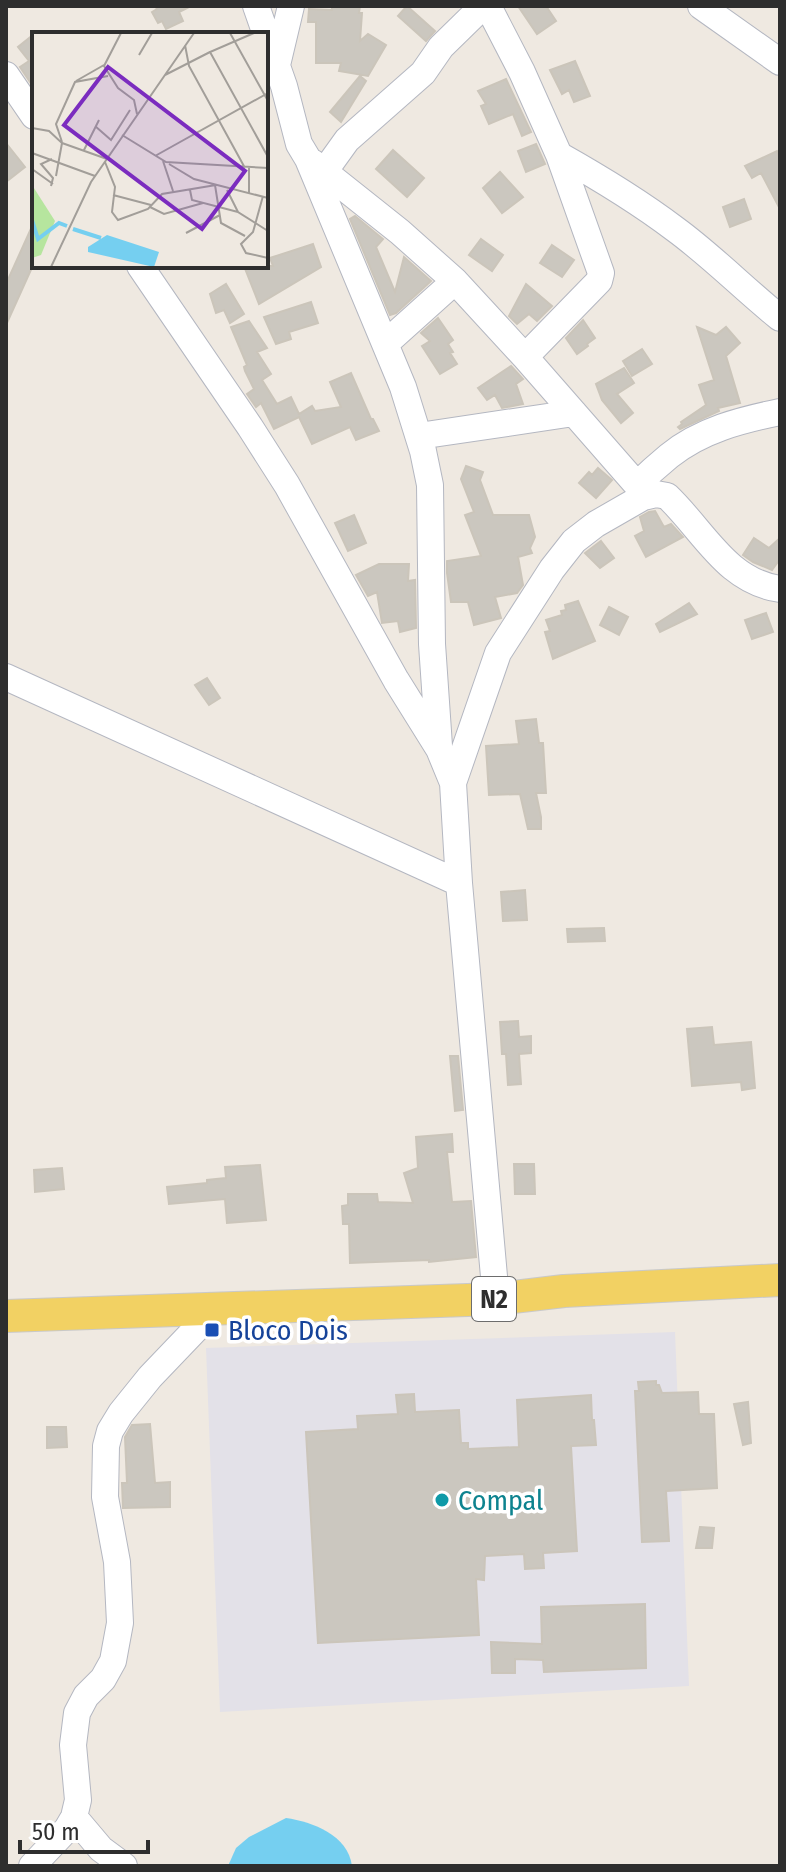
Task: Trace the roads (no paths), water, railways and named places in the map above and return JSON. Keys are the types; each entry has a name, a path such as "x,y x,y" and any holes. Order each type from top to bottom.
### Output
{"main road":[{"name":"N2","path":"6,1316 496,1299 564,1291 780,1280"}],"street":[{"path":"256,6 265,32"},
{"path":"277,65 291,6"},
{"path":"316,165 399,96 423,73 441,47 483,6"},
{"path":"490,6 559,155 601,273 525,357"},
{"path":"701,6 780,62"},
{"path":"268,40 299,144 316,165 455,281 640,491 667,496 723,560 741,575 763,587 780,589"},
{"path":"6,75 32,113"},
{"path":"559,155 625,193 677,229 780,318"},
{"path":"316,165 403,387 419,436 430,485 432,644 439,749"},
{"path":"141,268 287,485 396,680 439,749 453,783 496,1299"},
{"path":"386,343 455,281"},
{"path":"453,783 498,653 552,569 574,541 640,491 670,455 714,430 744,419 780,412"},
{"path":"419,436 574,413"},
{"path":"6,677 459,883"},
{"path":"32,1866 67,1829 74,1817 78,1800 73,1745 77,1713 113,1661 120,1623 117,1562 105,1497 106,1446 110,1431 150,1377 216,1308"},
{"path":"74,1817 101,1849 124,1866"}],"water":[{"path":"286,1818 328,1832 344,1846 352,1866 228,1866 236,1848 249,1837"}],"place":[{"name":"Bloco Dois","path":"212,1330"},
{"name":"Compal","path":"442,1500"}]}
